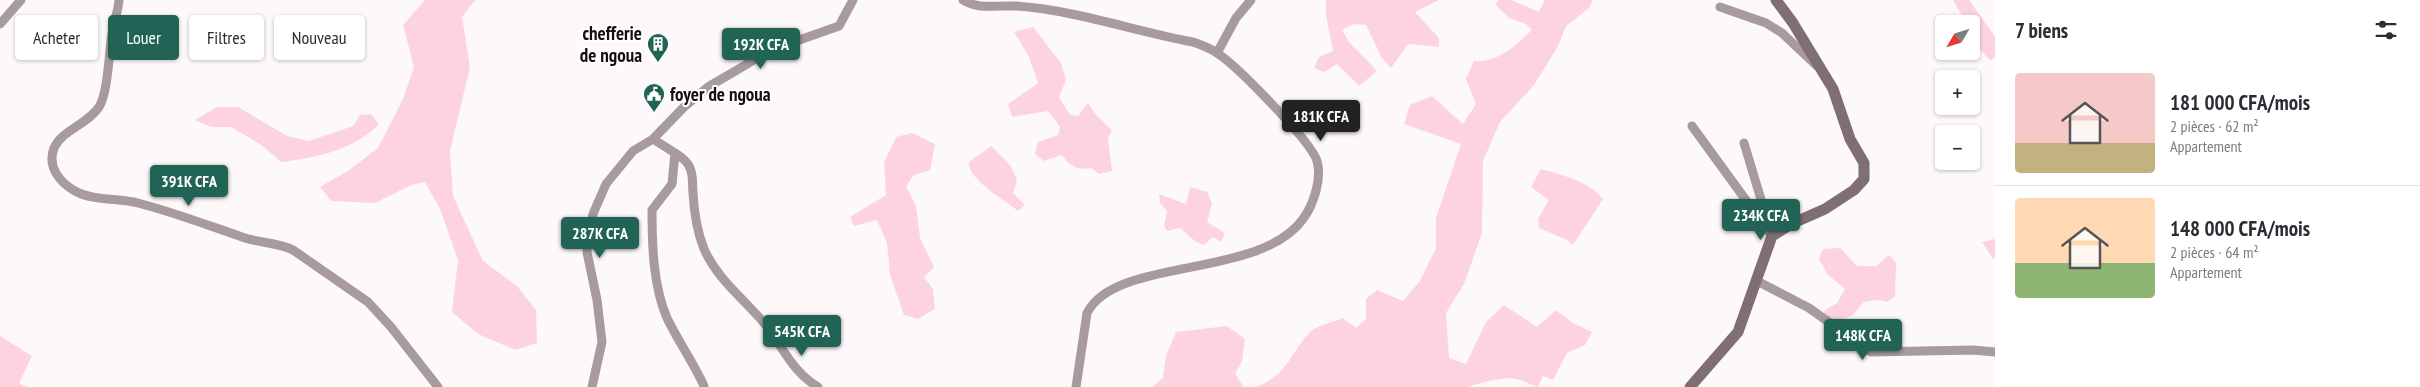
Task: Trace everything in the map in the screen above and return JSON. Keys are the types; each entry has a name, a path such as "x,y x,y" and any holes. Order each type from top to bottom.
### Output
{"street":[{"path":"0,24 21,0"},
{"path":"119,0 104,94 99,106 91,116 55,146 51,159 53,170 59,178 76,192 136,202 220,228 241,237 284,245 368,302 391,327 438,387"},
{"path":"592,387 602,342 587,252 589,228 597,200 606,184 633,151 653,139 684,107 708,88 736,69 771,50 838,26 853,0"},
{"path":"963,0 976,5 1016,6 1072,14 1193,42 1217,53 1254,87 1311,149 1317,161 1318,175 1311,203 1303,219 1281,239 1264,248 1218,262 1138,279 1119,286 1098,298 1087,314 1076,387"},
{"path":"1217,53 1236,18 1251,0"},
{"path":"1690,387 1738,332 1772,236 1791,224 1825,209 1859,185 1864,179 1864,163 1850,139 1833,89 1776,0"},
{"path":"1720,7 1750,17 1782,33 1823,71"},
{"path":"1692,126 1772,236"},
{"path":"653,139 676,154 690,167 696,222 704,247 715,269 725,284 764,323 798,372 807,381 818,387"},
{"path":"1744,143 1772,236"},
{"path":"676,154 672,184 652,210 658,288 668,318 694,363 704,386"},
{"path":"1757,281 1809,308 1871,352 1973,350 1995,352"}],"shaded area":[{"path":"425,0 475,0 462,17 470,67 450,151 453,196 483,261 517,286 536,310 537,343 515,350 478,334 452,312 458,260 440,209 425,182 411,185 375,203 331,201 320,187 348,171 378,148 403,99 414,67 403,25"},
{"path":"1326,0 1439,0 1415,12 1439,38 1439,47 1408,44 1391,68 1382,58 1366,25 1354,24 1342,30 1349,42 1377,71 1359,86 1337,64 1324,72 1314,68 1319,57 1333,51 1326,15"},
{"path":"1499,0 1511,0 1539,12 1545,0 1593,0 1589,8 1566,26 1558,46 1534,85 1500,122 1483,161 1482,233 1464,284 1446,313 1449,358 1466,364 1486,322 1504,305 1537,327 1556,310 1573,323 1592,332 1585,345 1567,353 1553,380 1543,376 1538,387 1522,380 1506,378 1469,387 1256,387 1276,376 1303,340 1313,330 1343,318 1356,328 1366,319 1366,299 1377,290 1403,301 1420,281 1436,248 1436,218 1461,144 1404,124 1410,105 1432,96 1463,124 1476,104 1466,79 1474,61 1483,61 1499,56 1513,47 1532,30 1526,24 1509,18 1495,4"},
{"path":"1953,0 1969,0 1980,15 1962,15"},
{"path":"1980,16 1995,37 1995,57 1990,60 1980,48"},
{"path":"1033,27 1061,63 1066,80 1059,97 1070,115 1078,116 1088,103 1096,115 1112,130 1108,139 1112,171 1099,174 1091,168 1078,168 1071,165 1062,155 1044,161 1035,154 1038,142 1058,135 1060,127 1048,111 1012,117 1008,104 1038,83 1029,57 1014,32"},
{"path":"217,107 238,107 287,136 309,141 353,126 360,115 371,114 379,124 358,140 334,151 308,158 281,162 263,146 231,127 211,127 195,120"},
{"path":"912,133 935,144 930,170 914,175 906,186 916,206 920,238 934,267 924,277 933,289 935,309 918,319 904,315 890,275 887,243 877,220 854,226 850,217 886,195 884,163 896,137"},
{"path":"991,146 1011,166 1017,181 1013,193 1025,205 1018,211 980,182 970,168 969,162"},
{"path":"1541,169 1583,183 1603,199 1573,245 1567,240 1539,228 1538,219 1549,200 1531,187"},
{"path":"1190,187 1207,192 1212,204 1207,222 1225,233 1221,242 1213,237 1204,245 1196,242 1180,228 1167,231 1164,226 1167,211 1160,203 1159,194 1186,204"},
{"path":"1995,239 1995,258 1993,259 1982,242"},
{"path":"1840,248 1857,266 1876,266 1889,255 1896,263 1895,296 1887,302 1878,300 1864,302 1853,315 1836,323 1822,317 1825,310 1837,303 1845,289 1828,275 1819,259 1823,249"},
{"path":"1227,326 1245,339 1242,361 1235,374 1244,387 1152,387 1163,378 1166,356 1176,332"},
{"path":"0,336 32,356 19,383 27,387 0,387"}],"place":[{"name":"chefferie de ngoua","path":"658,63"},
{"name":"foyer de ngoua","path":"654,113"}]}
